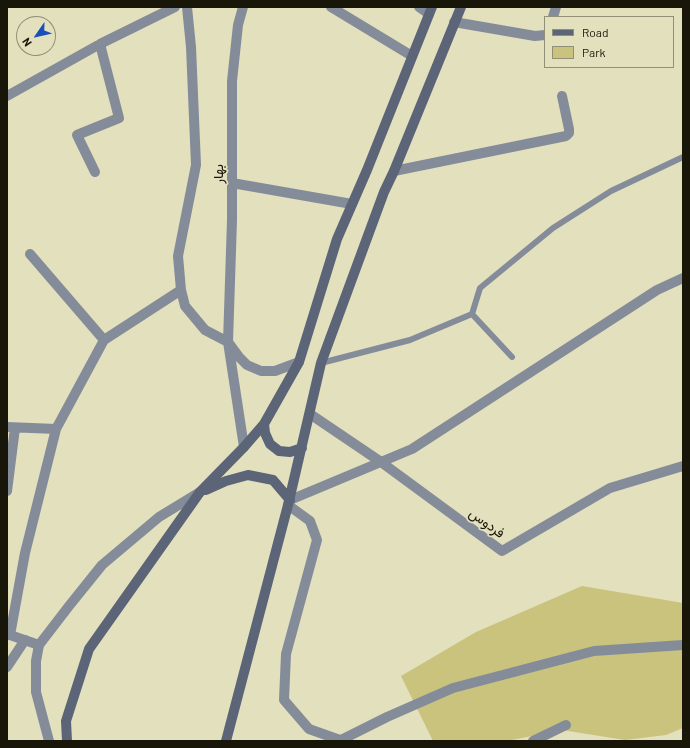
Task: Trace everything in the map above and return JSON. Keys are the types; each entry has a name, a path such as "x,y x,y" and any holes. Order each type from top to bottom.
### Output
{"main road":[{"path":"226,741 289,502 321,363 384,192 461,7"},
{"path":"67,741 66,721 89,649 200,492 264,424 299,362 337,239 431,10"},
{"path":"264,424 265,433 270,444 279,451 290,452 302,448"},
{"path":"200,492 226,481 248,475 274,480 289,502"}],"street":[{"path":"7,96 100,44 175,7"},
{"path":"187,7 191,47 196,165 178,256 181,290 185,306 205,330 228,342 247,365 261,371 275,371 299,362"},
{"name":"بهار","path":"243,7 238,25 232,81 232,183 228,342 244,447"},
{"path":"331,7 412,56"},
{"path":"419,7 431,10"},
{"path":"454,22 535,36 544,35"},
{"path":"95,172 78,135 119,118 100,44"},
{"path":"394,171 566,136 569,133 569,129 562,96"},
{"path":"232,183 352,204"},
{"path":"30,254 104,340"},
{"path":"683,278 657,290 412,449 289,502 310,521 317,540 286,654 284,700 309,729 339,741 387,717 453,688 594,652 683,645"},
{"path":"39,645 9,635 25,553 56,429 104,340 181,290"},
{"name":"فردوس","path":"310,414 381,462 502,551 610,488 683,466"},
{"path":"7,491 11,427 56,429"},
{"path":"49,741 36,692 36,661 39,645 68,606 102,565 159,517 200,492"},
{"path":"7,667 25,640"},
{"path":"533,741 566,725"}],"lane":[{"path":"472,314 480,288 553,228 611,191 683,157"},
{"path":"472,314 512,356"},
{"path":"321,363 410,340 472,314"}],"green space":[{"path":"582,586 683,603 683,728 666,735 625,740 562,730 507,741 433,741 401,676 476,632"}]}
